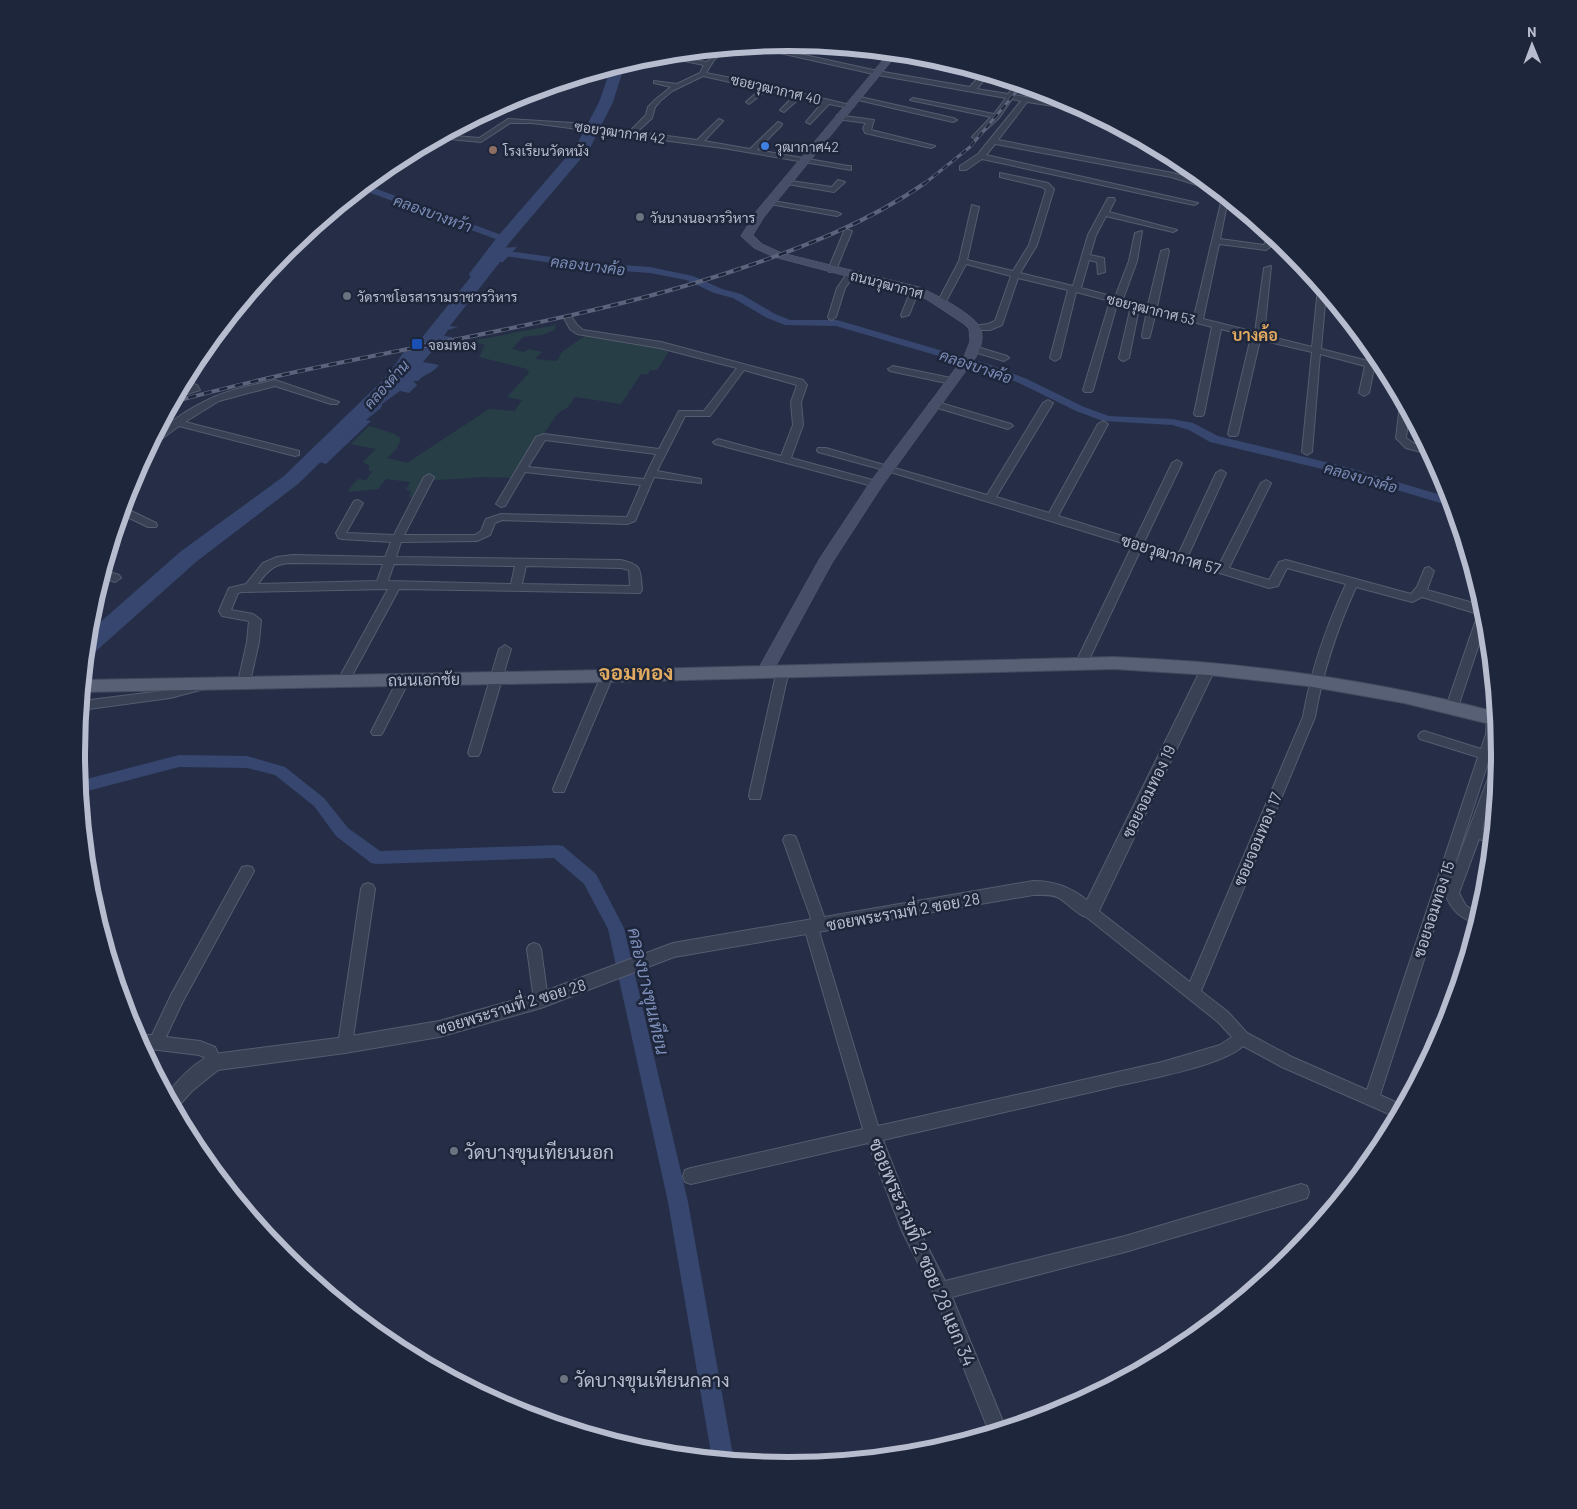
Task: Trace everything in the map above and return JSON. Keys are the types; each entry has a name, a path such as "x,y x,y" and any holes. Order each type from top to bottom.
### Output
{"main road":[{"name":"ถนนวุฒากาศ","path":"889,59 770,202 748,231 747,236 752,242 778,255 915,290 941,303 974,328"},
{"path":"774,670 826,562 876,484 969,356 976,341 974,328"},
{"name":"ถนนเอกชัย","path":"89,686 212,682 607,676 1082,662 1151,664 1314,682 1452,707 1490,718"}],"street":[{"path":"778,51 1058,105"},
{"path":"632,133 649,116 655,103 676,86 702,74 708,64 718,55"},
{"path":"684,59 708,64"},
{"name":"ซอยวุฒากาศ 40","path":"702,74 828,102 853,102 953,120"},
{"path":"972,90 981,78"},
{"path":"656,82 676,86"},
{"path":"749,102 767,87"},
{"path":"976,137 996,116 1015,89"},
{"path":"784,110 799,95"},
{"path":"962,168 980,156 1026,99"},
{"path":"913,100 996,116"},
{"path":"810,122 828,102"},
{"path":"840,117 871,122 867,128 868,131 931,146"},
{"name":"ซอยวุฒากาศ 42","path":"451,138 481,140 503,123 513,120 574,125 805,161 849,165 834,190 787,182"},
{"path":"698,143 719,121"},
{"path":"752,152 778,124"},
{"path":"992,141 1153,182 1194,202"},
{"path":"980,156 1153,182 1173,175 1198,183"},
{"path":"974,328 990,327 999,323 1015,275 1033,245 1050,189 1045,185 1003,174"},
{"path":"1055,358 1074,290 1092,236 1111,200"},
{"path":"770,202 837,214"},
{"path":"1198,321 1217,241 1224,203"},
{"path":"941,303 963,261 975,207"},
{"path":"1104,213 1173,230"},
{"path":"832,270 848,232"},
{"path":"1088,390 1116,301 1133,262 1139,233"},
{"path":"1217,241 1266,248 1270,243"},
{"path":"1146,336 1165,251"},
{"path":"1086,257 1101,260 1101,272"},
{"name":"ซอยวุฒากาศ 53","path":"963,261 1374,365"},
{"path":"1233,434 1257,336 1268,268"},
{"path":"832,317 841,288 851,274"},
{"path":"905,315 915,290"},
{"path":"1307,452 1321,296"},
{"path":"1124,358 1135,306"},
{"path":"568,318 573,327 580,332 661,345 800,382 802,385 796,402 798,425 786,454 786,460"},
{"path":"1199,414 1217,326"},
{"path":"969,356 1004,358"},
{"path":"1364,394 1370,364"},
{"path":"358,503 341,532 342,536 397,539 483,536 490,521 501,517 627,521 631,519 649,477 682,413 707,414 742,367"},
{"path":"893,369 951,381"},
{"path":"163,434 216,399 275,383 334,402"},
{"path":"185,393 195,390 196,388 190,386"},
{"path":"990,498 1048,403"},
{"path":"934,404 1008,426"},
{"path":"1404,414 1400,437 1402,442 1407,446 1422,450"},
{"path":"178,423 295,453"},
{"path":"1052,517 1103,424"},
{"path":"501,504 539,439 544,438 662,452"},
{"path":"718,442 876,484"},
{"name":"ซอยวุฒากาศ 57","path":"822,450 888,468 921,474 990,498 1269,584 1274,583 1283,565 1286,564 1412,598 1416,598 1420,592"},
{"path":"1082,662 1177,463"},
{"path":"521,469 697,481"},
{"path":"1182,557 1221,473"},
{"path":"380,585 397,539 429,477"},
{"path":"1223,569 1266,483"},
{"path":"128,513 152,525"},
{"path":"244,682 254,642 255,620 250,616 231,615 226,613 225,610 233,591 241,588 396,585 636,590 634,569 626,565 280,559 265,566 250,587"},
{"path":"516,588 521,563"},
{"path":"1429,571 1420,592 1476,608"},
{"path":"108,575 115,578"},
{"name":"ซอยจอมทอง 17","path":"1192,994 1309,717 1314,682 1332,624 1353,581"},
{"path":"344,680 396,585"},
{"path":"1452,707 1480,627"},
{"path":"474,753 498,678 505,649"},
{"name":"ซอยจอมทอง 19","path":"1090,912 1208,669"},
{"path":"755,795 774,670"},
{"path":"560,789 607,676"},
{"path":"377,732 404,679"},
{"path":"87,705 181,692 212,682"},
{"path":"1424,736 1492,761"},
{"name":"ซอยจอมทอง 15","path":"1370,1100 1491,736"},
{"path":"1473,916 1458,908 1452,893 1490,789"},
{"path":"1475,832 1487,836"},
{"name":"ซอยพระรามที่ 2 ซอย 28 แยก 34","path":"790,840 873,1135 908,1225 941,1290 996,1426"},
{"path":"156,1042 177,998 247,870"},
{"name":"ซอยพระรามที่ 2 ซอย 28","path":"214,1062 345,1045 439,1029 541,1000 673,950 1045,887 1055,888 1065,893 1090,912"},
{"path":"345,1045 368,889"},
{"path":"1090,912 1223,1017 1242,1038 1287,1062 1396,1110"},
{"path":"534,949 541,1000"},
{"path":"691,1176 1162,1069 1222,1052 1231,1048 1242,1038"},
{"path":"147,1041 200,1048 210,1052 214,1062 186,1085 175,1099"},
{"path":"941,1290 1126,1244 1301,1192"}],"shaded area":[{"path":"556,325 554,330 542,335 523,337 512,349 524,352 529,349 542,352 535,359 557,361 562,352 586,335 662,348 669,351 657,370 650,370 648,374 641,374 621,404 575,397 568,407 558,413 513,478 485,477 424,481 416,497 409,497 411,491 406,490 410,482 386,479 378,489 348,492 358,479 366,480 373,471 369,471 369,465 363,462 376,449 351,444 369,426 392,433 401,438 397,448 387,458 407,463 489,409 515,411 522,400 507,397 529,373 527,369 479,357 485,345 471,341"}],"water":[{"path":"517,247 503,262 500,262 450,326 458,327 448,330 444,336 452,337 450,352 433,350 423,362 439,365 437,368 418,381 413,381 417,385 409,393 400,391 382,404 381,408 366,420 371,421 326,464 304,457 363,402 373,402 379,398 380,396 375,390 384,381 405,350 420,340 494,248"}],"waterway":[{"name":"คลองด่าน","path":"477,274 504,239 583,148 606,102 616,73"},
{"name":"คลองบางหว้า","path":"370,190 504,239"},
{"name":"คลองบางค้อ","path":"494,252 595,266 650,270 689,278 718,291 737,296 771,316 789,323 837,323 987,367 1023,381 1080,409 1107,419 1172,422 1193,427 1214,439 1346,471 1444,500"},
{"name":"คลองด่าน","path":"95,639 188,557 291,480 390,384 401,370"},
{"name":"คลองบางขุนเทียน","path":"86,785 179,761 247,762 280,771 319,802 342,832 377,858 557,851 590,879 616,928 678,1202 722,1454"}],"railway":[{"path":"924,184 970,147 1018,90"},
{"path":"181,400 314,368 528,325 670,290 739,269 812,242 859,222 925,183"}],"place":[{"name":"วุฒากาศ42","path":"765,146"},
{"name":"โรงเรียนวัดหนัง","path":"493,150"},
{"name":"วันนางนองวรวิหาร","path":"640,217"},
{"name":"วัดราชโอรสารามราชวรวิหาร","path":"347,296"},
{"name":"จอมทอง","path":"417,344"},
{"name":"วัดบางขุนเทียนนอก","path":"454,1151"},
{"name":"วัดบางขุนเทียนกลาง","path":"564,1379"}],"district":[{"name":"บางค้อ","path":"1255,334"},
{"name":"จอมทอง","path":"636,671"}]}
